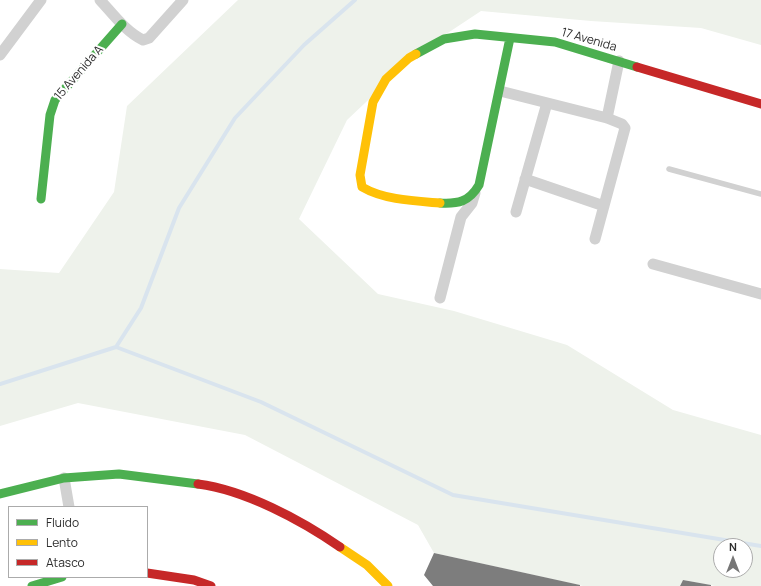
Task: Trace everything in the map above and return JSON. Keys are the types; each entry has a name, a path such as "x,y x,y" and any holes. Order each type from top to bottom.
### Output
{"street":[{"path":"0,55 41,0"},
{"path":"100,0 122,24 143,40 148,38 183,0"},
{"name":"15 Avenida A","path":"41,198 50,115 54,100 122,24"},
{"name":"17 Avenida","path":"475,192 468,198 458,203 446,204 384,196 366,189 361,183 360,175 363,156 374,102 386,79 408,58 444,39 475,34 555,42 761,104"},
{"path":"440,298 461,217 472,203 479,185 510,38"},
{"path":"607,118 619,61"},
{"path":"500,91 607,118 622,124 625,128 596,239"},
{"path":"516,212 547,103"},
{"path":"525,179 604,206"},
{"path":"653,264 761,294"},
{"path":"0,494 64,478 119,474 215,486 269,506 320,533 366,565 388,586"},
{"path":"64,478 69,506"},
{"path":"148,573 194,580 211,586"},
{"path":"32,586 59,578"}],"lane":[{"path":"669,169 761,194"}],"shaded area":[{"path":"238,0 761,0 761,45 701,28 591,21 481,11 419,52 347,120 299,219 378,294 454,311 567,345 673,410 761,435 761,586 715,586 683,580 680,586 583,586 434,553 418,525 245,435 78,403 0,426 0,269 59,273 114,192 127,106"}],"building":[{"path":"434,553 580,586 433,586 424,575"},
{"path":"683,580 711,585 711,586 680,586"}],"waterway":[{"path":"116,347 141,308 179,208 235,118 304,45 355,0"},
{"path":"0,384 116,347 261,402 453,495 761,546"}],"traffic: fast":[{"path":"41,199 50,115 55,100 122,24"},
{"path":"416,54 444,39 475,34 555,42 637,67"},
{"path":"440,203 462,201 471,195 479,185 510,38"},
{"path":"0,494 64,478 119,474 198,484"},
{"path":"32,586 59,578"}],"traffic: slow":[{"path":"416,54 409,58 386,79 373,102 360,175 362,187 380,195 400,199 440,203"},
{"path":"340,547 367,565 388,586"}],"traffic: jam":[{"path":"637,67 761,104"},
{"path":"198,484 216,487 253,499 290,517 340,547"},
{"path":"148,573 194,580 211,586"}]}
